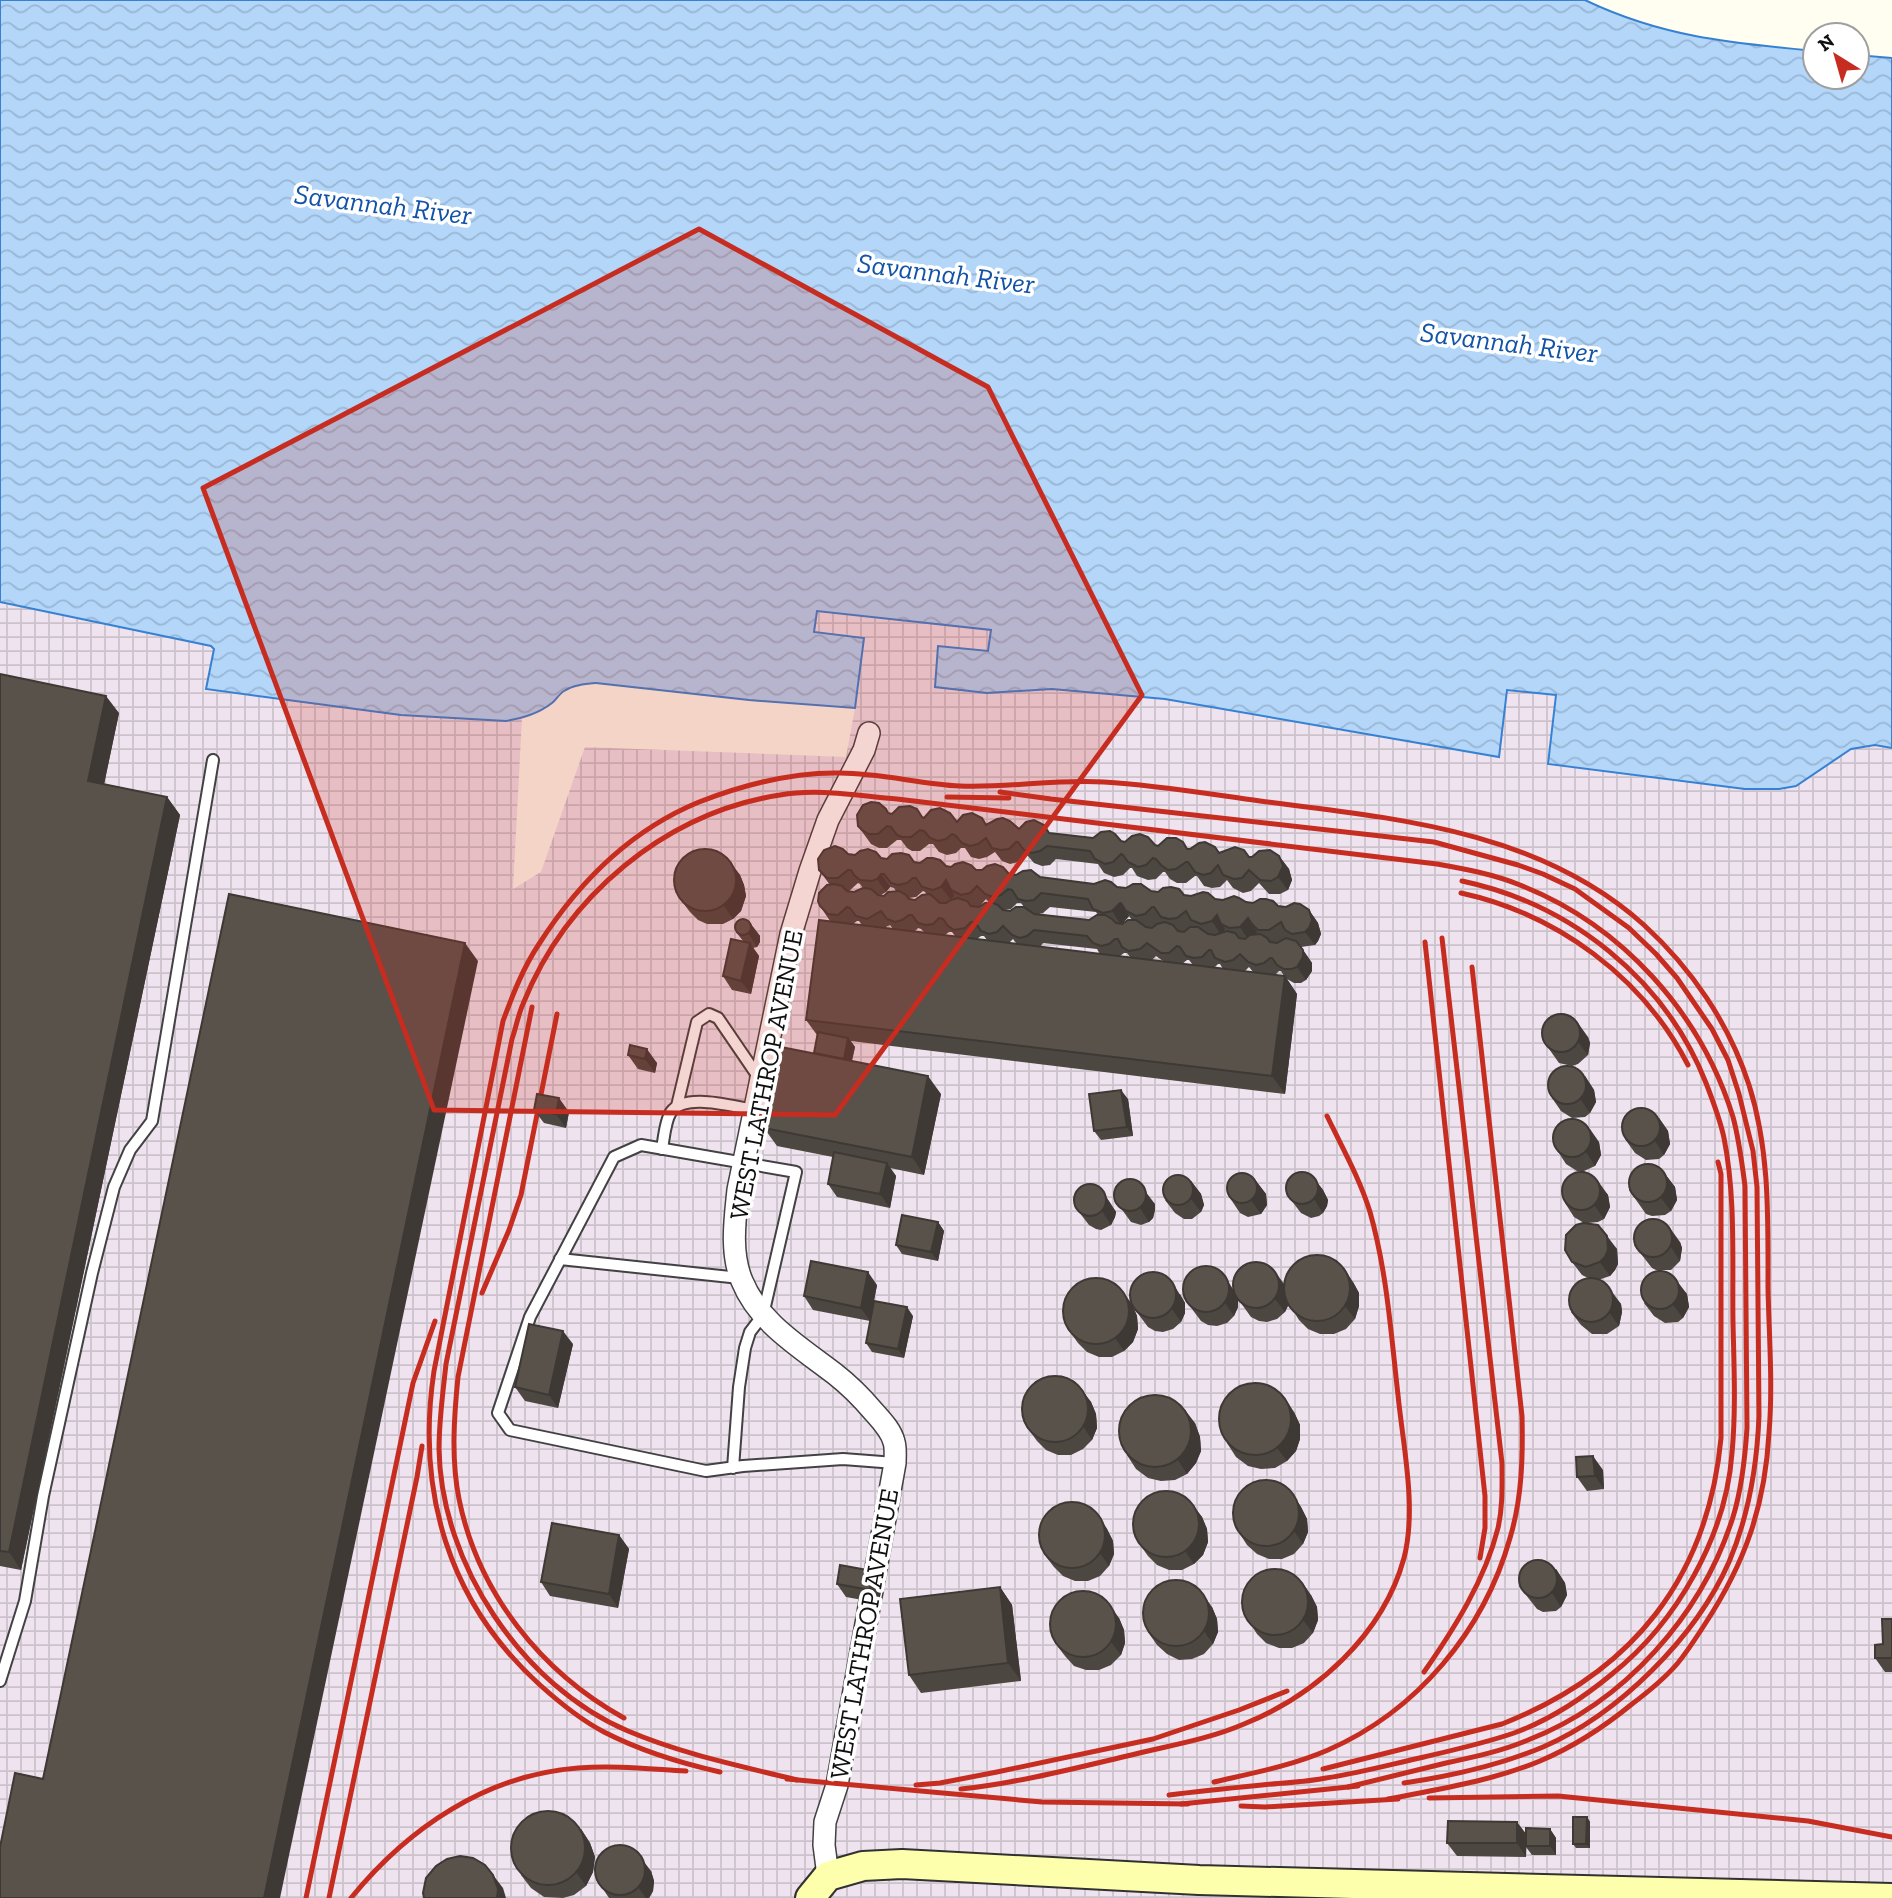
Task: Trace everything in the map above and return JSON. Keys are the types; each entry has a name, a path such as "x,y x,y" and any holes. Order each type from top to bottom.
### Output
{"street":[{"name":"WEST LATHROP AVENUE","path":"828,1876 824,1845 825,1822 837,1785 895,1464 894,1443 887,1426 865,1402 837,1376 790,1341 752,1303 740,1278 735,1224 738,1190 791,934 828,820 864,750 869,733"},
{"path":"810,1898 828,1876 863,1866 902,1864 1475,1892 1892,1898"}],"lane":[{"path":"0,1681 25,1601 46,1482 92,1273 114,1187 130,1150 152,1121 213,760"},
{"path":"677,1106 697,1022 709,1014 718,1018 761,1080"},
{"path":"662,1149 669,1114 677,1106 699,1101 755,1110"},
{"path":"733,1468 745,1348 750,1332 763,1315 796,1172 641,1145 614,1157 530,1317 498,1413 510,1430 706,1471 843,1459 895,1464"},
{"path":"560,1259 740,1278"}],"highlighted area":[{"path":"699,229 988,387 1142,695 835,1115 434,1110 203,488"}],"shaded area":[{"path":"0,602 211,646 214,649 206,689 401,715 506,721 522,718 513,889 541,872 585,747 846,757 864,638 814,632 816,611 991,630 988,651 935,687 987,693 1052,689 1165,699 1498,756 1507,689 1557,695 1549,764 1745,789 1785,789 1806,780 1851,749 1875,745 1892,748 1892,1898 0,1898"}],"water":[{"name":"Savannah River","path":"0,0 1585,0 1669,30 1726,41 1801,50 1801,91 1871,91 1871,56 1892,58 1892,748 1875,745 1851,749 1796,786 1745,789 1548,764 1556,695 1507,690 1499,757 1165,699 1052,689 987,693 935,687 938,646 988,651 991,630 817,611 814,632 864,638 855,708 749,700 596,683 571,687 541,710 506,721 401,715 206,689 214,649 211,646 0,602"}],"building":[{"path":"0,674 106,696 88,781 167,797 9,1552 0,1551"},
{"path":"879,803 892,814 899,807 910,806 917,809 924,818 931,810 940,808 950,813 957,822 963,815 972,813 982,818 986,825 1003,818 1019,829 1026,822 1034,820 1044,825 1049,833 1093,838 1101,832 1110,831 1125,842 1140,834 1158,846 1167,838 1176,838 1183,842 1187,849 1205,842 1215,847 1219,853 1235,847 1244,850 1249,857 1259,851 1270,850 1279,856 1283,866 1278,877 1271,881 1260,880 1249,870 1242,878 1234,879 1223,875 1218,865 1211,873 1203,875 1195,872 1188,862 1168,870 1153,858 1146,865 1138,867 1128,862 1121,854 1113,862 1105,864 1095,859 1090,851 1047,846 1032,853 1024,850 1018,842 1009,849 1001,850 992,848 986,838 970,846 952,834 938,841 920,830 911,837 902,837 887,826 878,834 869,834 858,826 857,815 863,805"},
{"path":"835,846 855,855 868,849 887,859 892,854 901,853 920,863 927,858 933,858 951,867 963,862 976,870 982,870 995,864 1003,867 1009,874 1016,875 1031,870 1040,877 1094,884 1105,880 1117,887 1126,888 1141,884 1158,892 1171,887 1191,896 1203,892 1223,900 1234,896 1253,903 1266,899 1286,907 1294,903 1309,910 1312,920 1305,932 1292,934 1285,930 1281,922 1269,930 1258,930 1248,918 1240,927 1229,928 1221,924 1217,915 1212,921 1201,924 1191,920 1186,911 1177,918 1169,919 1161,917 1152,907 1145,914 1136,916 1126,911 1121,903 1112,911 1103,913 1093,909 1088,899 1041,893 1034,900 1026,901 1018,899 1012,890 1008,889 993,897 977,886 970,893 961,895 951,890 946,880 941,887 933,890 922,887 916,878 898,885 891,883 884,874 872,881 860,880 851,870 838,878 827,878 819,870 818,859 824,850"},
{"path":"705,849 727,858 736,880 727,902 705,911 683,902 674,880 683,858"},
{"path":"834,884 854,892 863,888 871,889 884,896 888,892 899,891 915,900 930,894 940,903 958,898 967,901 971,906 993,903 1010,911 1016,907 1024,907 1034,914 1089,920 1097,915 1105,915 1116,923 1136,920 1152,928 1165,922 1178,931 1184,932 1190,927 1198,927 1208,934 1227,931 1245,939 1250,935 1260,934 1270,942 1277,943 1286,938 1296,941 1303,950 1303,957 1297,967 1284,969 1272,958 1256,965 1240,954 1225,962 1215,958 1211,950 1202,957 1194,958 1186,956 1177,946 1169,953 1161,953 1147,943 1140,949 1129,951 1122,947 1118,939 1101,946 1093,943 1087,936 1034,930 1020,938 1012,935 1003,926 997,932 989,934 981,931 975,922 954,930 939,918 933,924 926,925 918,923 912,915 895,922 887,919 881,911 867,919 856,916 847,907 838,915 828,914 820,906 819,893 827,885"},
{"path":"229,894 465,943 264,1898 0,1898 0,1847 15,1773 43,1779"},
{"path":"743,919 749,921 749,933 743,935 737,933 735,927 737,921"},
{"path":"819,920 1285,976 1272,1076 806,1020"},
{"path":"731,939 750,943 741,981 723,976"},
{"path":"1561,1014 1575,1019 1580,1033 1575,1047 1561,1052 1547,1047 1542,1033 1547,1019"},
{"path":"818,1032 848,1038 844,1059 814,1053"},
{"path":"630,1045 647,1049 645,1059 628,1055"},
{"path":"781,1047 928,1076 912,1157 764,1128"},
{"path":"1567,1066 1581,1071 1586,1085 1581,1099 1567,1104 1553,1099 1548,1085 1553,1071"},
{"path":"1121,1090 1127,1127 1094,1131 1089,1094"},
{"path":"537,1094 559,1098 556,1114 534,1110"},
{"path":"1641,1108 1655,1113 1660,1127 1655,1141 1641,1146 1627,1141 1622,1127 1627,1113"},
{"path":"1572,1119 1586,1124 1591,1138 1586,1152 1572,1157 1558,1152 1553,1138 1558,1124"},
{"path":"834,1152 887,1163 880,1194 828,1184"},
{"path":"1648,1164 1662,1169 1667,1183 1662,1197 1648,1202 1634,1197 1629,1183 1634,1169"},
{"path":"1302,1172 1313,1177 1318,1188 1313,1199 1302,1204 1291,1199 1286,1188 1291,1177"},
{"path":"1581,1172 1595,1177 1600,1191 1595,1205 1581,1210 1567,1205 1562,1191 1567,1177"},
{"path":"1242,1173 1253,1177 1257,1188 1253,1199 1242,1203 1231,1199 1227,1188 1231,1177"},
{"path":"1178,1175 1189,1179 1193,1190 1189,1201 1178,1205 1167,1201 1163,1190 1167,1179"},
{"path":"1130,1179 1141,1184 1146,1195 1141,1206 1130,1211 1119,1206 1114,1195 1119,1184"},
{"path":"1090,1184 1101,1189 1106,1200 1101,1211 1090,1216 1079,1211 1074,1200 1079,1189"},
{"path":"902,1215 938,1222 931,1252 896,1245"},
{"path":"1653,1219 1667,1224 1672,1238 1667,1252 1653,1257 1639,1252 1634,1238 1639,1224"},
{"path":"1576,1225 1598,1225 1607,1236 1608,1250 1600,1262 1586,1267 1572,1262 1565,1250 1566,1235"},
{"path":"1317,1255 1330,1258 1340,1265 1347,1275 1350,1288 1347,1301 1340,1311 1330,1318 1317,1321 1304,1318 1294,1311 1287,1301 1284,1288 1287,1275 1294,1265 1304,1258"},
{"path":"811,1261 868,1272 861,1308 804,1296"},
{"path":"1256,1262 1272,1269 1279,1285 1272,1301 1256,1308 1240,1301 1233,1285 1240,1269"},
{"path":"1206,1266 1222,1273 1229,1289 1222,1305 1206,1312 1190,1305 1183,1289 1190,1273"},
{"path":"1660,1271 1674,1276 1679,1290 1674,1304 1660,1309 1646,1304 1641,1290 1646,1276"},
{"path":"1153,1272 1169,1279 1176,1295 1169,1311 1153,1318 1137,1311 1130,1295 1137,1279"},
{"path":"1096,1278 1119,1288 1129,1311 1119,1334 1096,1344 1073,1334 1063,1311 1073,1288"},
{"path":"1591,1278 1606,1285 1613,1300 1606,1315 1591,1322 1576,1315 1569,1300 1576,1285"},
{"path":"874,1301 907,1307 898,1349 866,1343"},
{"path":"529,1324 563,1331 549,1395 515,1387"},
{"path":"1055,1376 1078,1386 1088,1409 1078,1432 1055,1442 1032,1432 1022,1409 1032,1386"},
{"path":"1262,1383 1281,1393 1289,1405 1289,1433 1281,1445 1269,1453 1248,1455 1229,1445 1221,1433 1219,1412 1229,1393 1241,1385"},
{"path":"1162,1395 1181,1405 1189,1417 1189,1445 1181,1457 1169,1465 1148,1467 1129,1457 1121,1445 1119,1424 1129,1405 1141,1397"},
{"path":"1593,1456 1595,1476 1577,1477 1576,1457"},
{"path":"1266,1480 1289,1490 1299,1513 1289,1536 1266,1546 1243,1536 1233,1513 1243,1490"},
{"path":"1166,1491 1189,1501 1199,1524 1189,1547 1166,1557 1143,1547 1133,1524 1143,1501"},
{"path":"1072,1502 1095,1512 1105,1535 1095,1558 1072,1568 1049,1558 1039,1535 1049,1512"},
{"path":"552,1523 619,1535 609,1594 541,1582"},
{"path":"1538,1560 1552,1565 1557,1579 1552,1593 1538,1598 1524,1593 1519,1579 1524,1565"},
{"path":"840,1565 873,1571 870,1590 837,1584"},
{"path":"1275,1569 1288,1572 1298,1579 1305,1589 1308,1602 1305,1615 1298,1625 1288,1632 1275,1635 1262,1632 1252,1625 1245,1615 1242,1602 1245,1589 1252,1579 1262,1572"},
{"path":"1176,1580 1189,1583 1199,1590 1206,1600 1209,1613 1206,1626 1199,1636 1189,1643 1176,1646 1163,1643 1153,1636 1146,1626 1143,1613 1146,1600 1153,1590 1163,1583"},
{"path":"1000,1587 1008,1663 909,1675 900,1599"},
{"path":"1083,1591 1096,1594 1106,1601 1113,1611 1116,1624 1113,1637 1106,1647 1096,1654 1083,1657 1070,1654 1060,1647 1053,1637 1050,1624 1053,1611 1060,1601 1070,1594"},
{"path":"1882,1619 1892,1619 1892,1658 1875,1658 1875,1645 1883,1644"},
{"path":"548,1811 569,1817 579,1827 585,1848 579,1869 569,1879 548,1885 527,1879 517,1869 511,1848 517,1827 527,1817"},
{"path":"1573,1817 1587,1817 1586,1844 1573,1844"},
{"path":"1448,1821 1517,1822 1517,1843 1447,1843"},
{"path":"1526,1828 1550,1829 1550,1846 1526,1846"},
{"path":"620,1845 637,1853 645,1870 637,1887 620,1895 603,1887 595,1870 603,1853"},
{"path":"460,1856 473,1858 485,1865 493,1875 498,1889 497,1898 424,1898 426,1878 436,1866 447,1859"}],"railway":[{"path":"720,1772 661,1756 618,1739 587,1722 555,1698 508,1653 482,1618 461,1581 446,1542 435,1501 430,1459 434,1371 503,1021 523,972 539,944 571,900 629,843 651,827 699,802 768,781 822,773 870,775 960,786 1104,782 1182,790 1413,823 1512,848 1559,868 1603,893 1644,925 1693,978 1731,1040 1756,1110 1766,1185 1770,1415 1767,1460 1758,1509 1731,1579 1698,1634 1672,1670 1644,1695 1588,1736 1540,1761 1503,1774 1388,1799"},
{"path":"797,1780 712,1759 648,1739 590,1711 554,1684 522,1652 494,1616 472,1577 454,1535 443,1492 439,1438 446,1364 512,1039 521,1008 542,965 565,928 593,895 624,866 659,841 697,820 738,805 780,795 824,792 1437,864 1500,878 1557,902 1592,923 1624,949 1653,977 1701,1042 1733,1117 1745,1186 1747,1428 1739,1495 1719,1553 1680,1621 1655,1651 1627,1679 1563,1724 1508,1747 1348,1787"},
{"path":"1000,792 1434,842 1543,874 1575,889 1629,928 1656,954 1677,978 1712,1029 1728,1060 1753,1151 1757,1187 1759,1416 1751,1490 1729,1562 1715,1590 1676,1645 1627,1694 1599,1715 1571,1733 1509,1760 1475,1770 1404,1783"},
{"path":"947,797 1009,798"},
{"path":"1169,1795 1351,1774 1481,1743 1540,1722 1566,1708 1601,1683 1636,1653 1657,1629 1694,1575 1709,1546 1720,1515 1728,1484 1734,1421 1733,1230 1724,1138 1706,1083 1688,1045 1666,1011 1640,979 1610,952 1576,928 1540,908 1502,892 1462,881"},
{"path":"1461,893 1531,916 1594,954 1622,977 1647,1004 1688,1065"},
{"path":"1424,1672 1477,1585 1498,1528 1502,1496 1502,1463 1442,938"},
{"path":"1425,942 1485,1496 1485,1528 1480,1558"},
{"path":"1214,1782 1314,1756 1360,1734 1390,1714 1443,1664 1464,1636 1483,1605 1510,1538 1521,1477 1522,1416 1472,967"},
{"path":"532,1007 458,1377 454,1438 456,1484 468,1534 481,1566 518,1626 540,1653 566,1678 624,1718"},
{"path":"482,1293 521,1195 557,1014"},
{"path":"961,1789 1065,1771 1230,1730 1271,1712 1321,1679 1363,1637 1380,1612 1394,1586 1408,1539 1406,1456 1388,1303 1376,1235 1361,1187 1327,1116"},
{"path":"1323,1769 1502,1724 1548,1703 1589,1677 1625,1648 1655,1614 1680,1577 1700,1535 1713,1488 1721,1438 1721,1174 1718,1162"},
{"path":"306,1898 413,1383 435,1321"},
{"path":"329,1898 422,1446"},
{"path":"916,1785 997,1772 1153,1739 1287,1691"},
{"path":"351,1898 398,1849 424,1828 451,1809 512,1781 544,1773 592,1767 686,1771"},
{"path":"787,1779 1042,1802 1188,1804"},
{"path":"1181,1804 1358,1786"},
{"path":"1429,1798 1558,1796 1808,1821 1892,1837"},
{"path":"1241,1806 1398,1799"}]}
